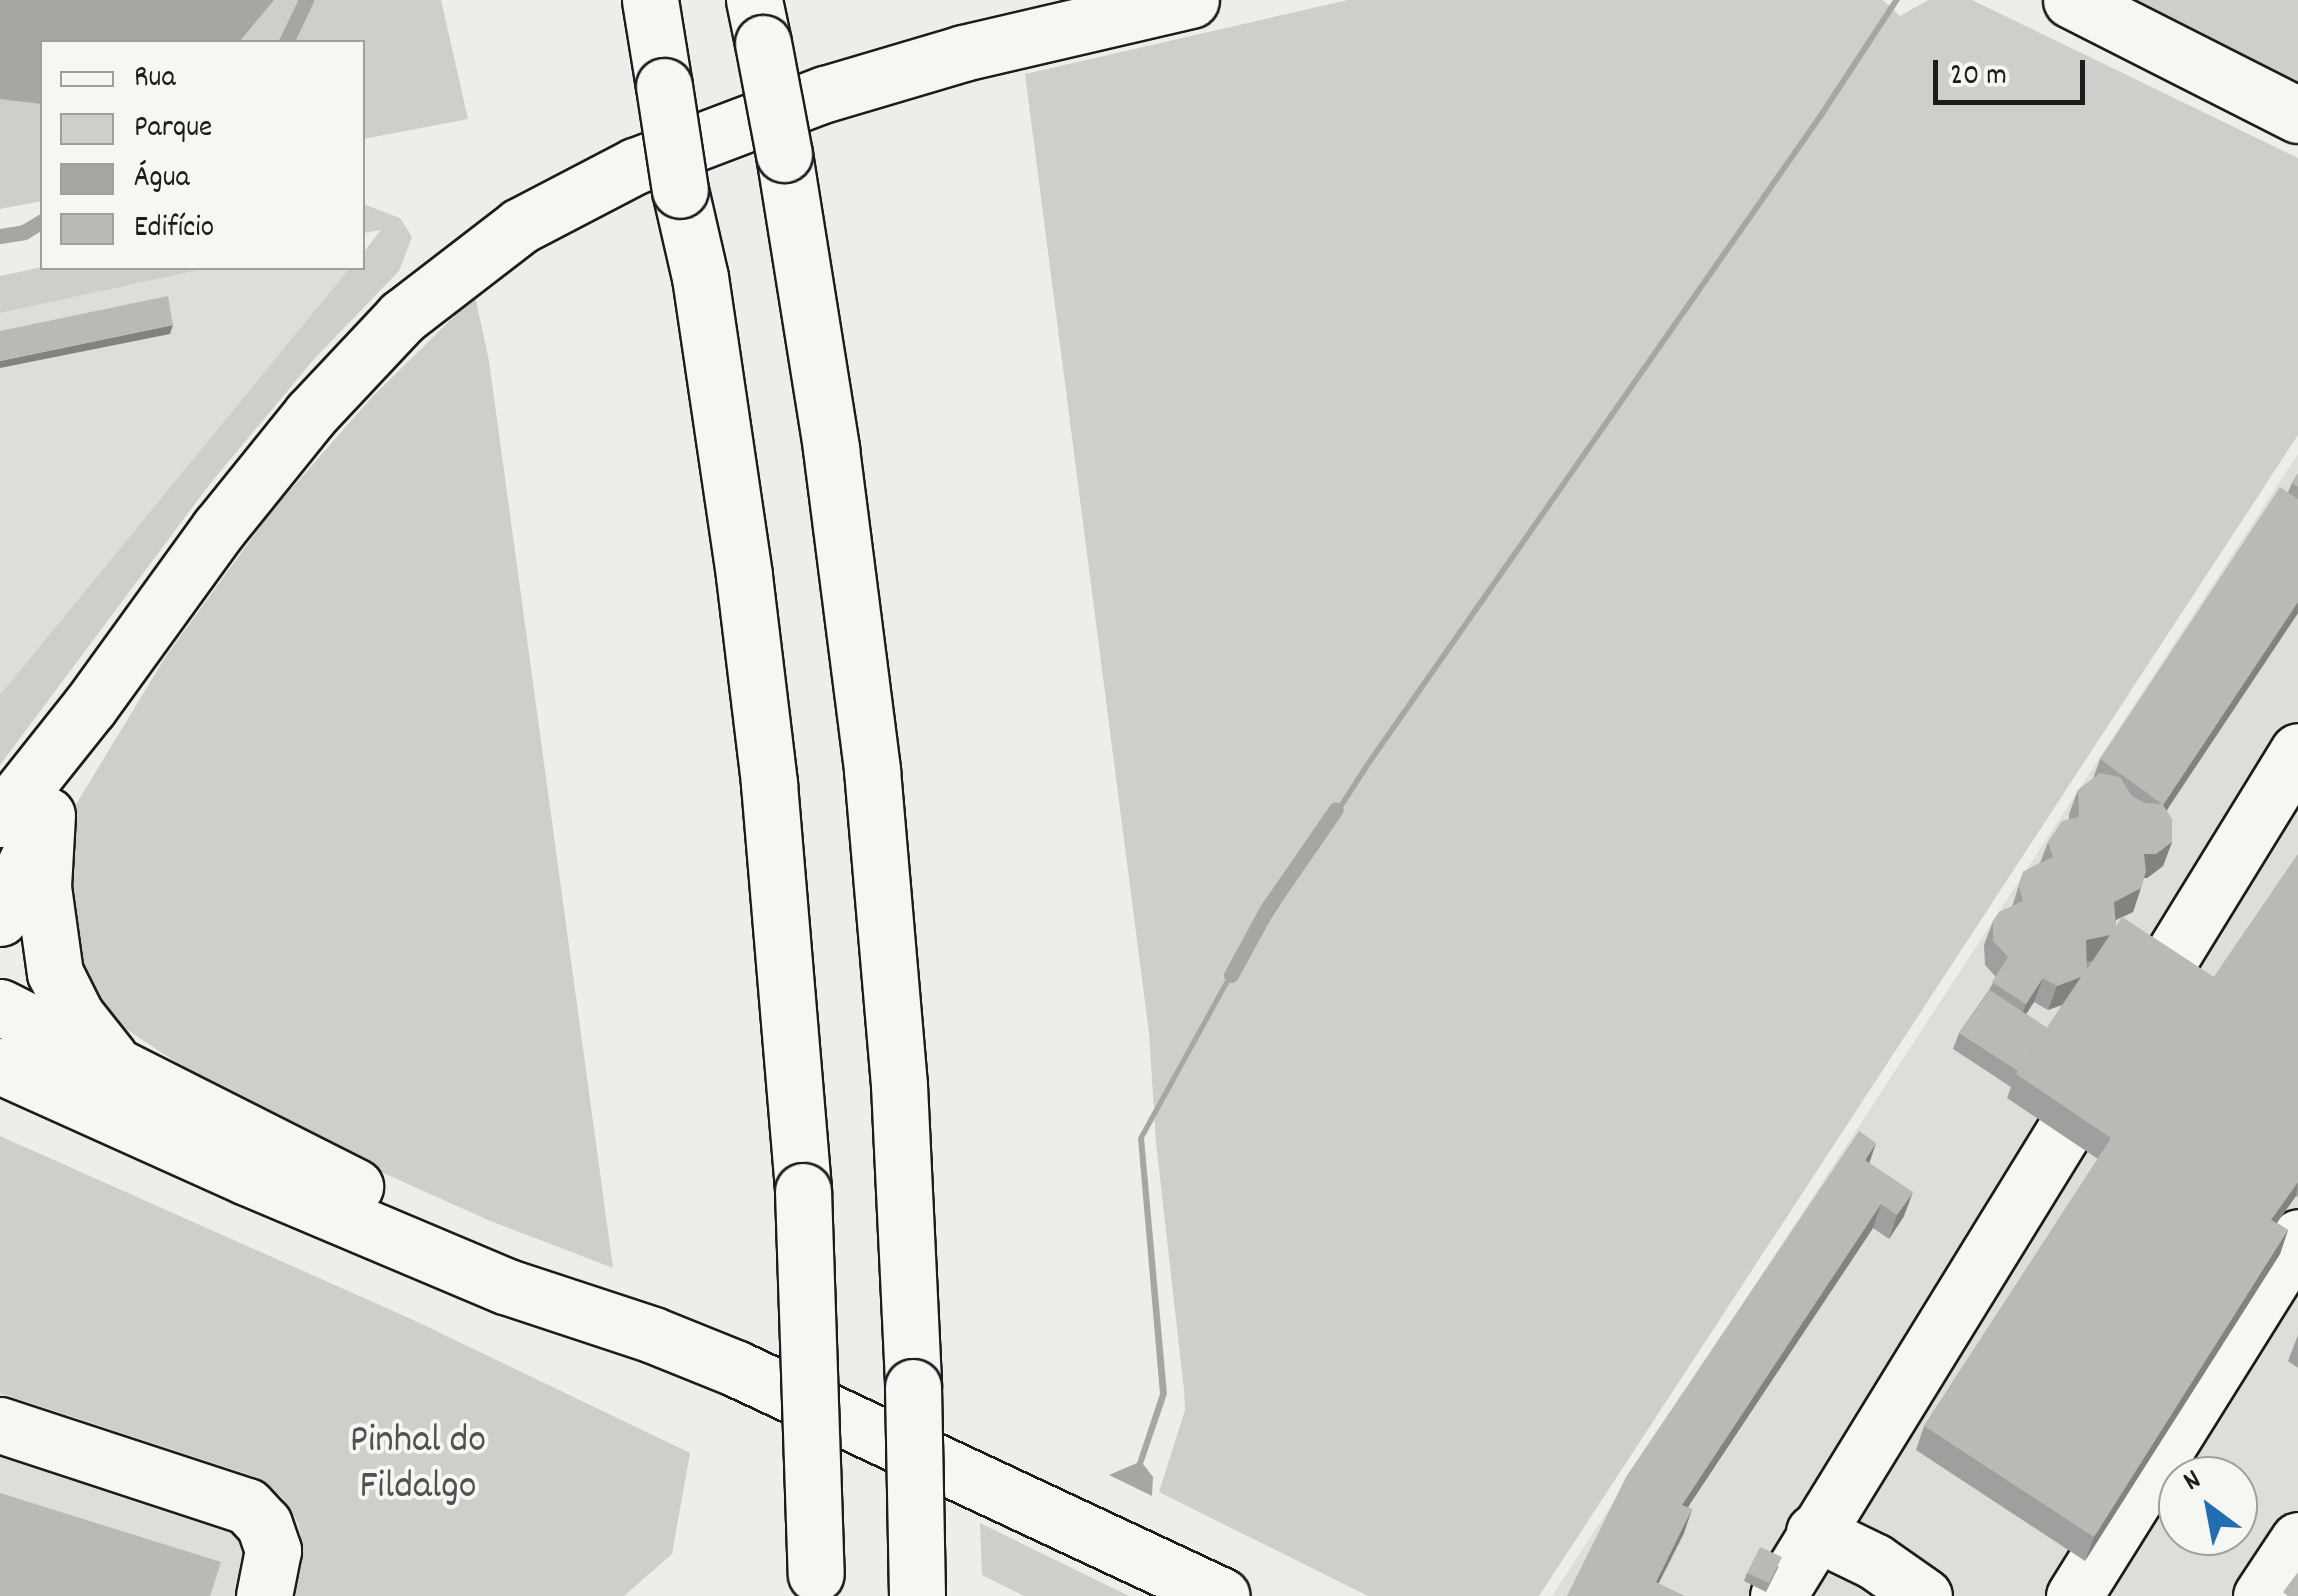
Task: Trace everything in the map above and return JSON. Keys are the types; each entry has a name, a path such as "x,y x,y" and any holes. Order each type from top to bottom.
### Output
{"main road":[{"path":"650,0 680,190 700,277 744,576 768,784 803,1191 816,1585"},
{"path":"0,918 16,811 208,541 340,381 442,282 520,226 635,166 825,94 963,52 1191,0"},
{"path":"2070,0 2298,115"},
{"path":"759,21 831,448 863,690 898,1068 914,1386 917,1596"},
{"path":"1778,1596 2298,751"},
{"path":"16,811 43,887 54,973 76,1015 118,1068"},
{"path":"0,1007 652,1335 988,1484 1222,1596"},
{"path":"0,1066 246,1177 506,1286 652,1335"},
{"path":"2074,1596 2298,1237"},
{"path":"0,1425 247,1506 264,1524 273,1550 264,1596"},
{"path":"1814,1532 1864,1578 1924,1596"},
{"path":"2262,1596 2298,1540"}],"shaded area":[{"path":"199,270 351,270 0,696 0,313"},
{"path":"2298,454 2298,1596 1552,1596"},
{"path":"0,1393 256,1477 284,1499 299,1524 302,1546 285,1596 0,1596"}],"green space":[{"path":"0,0 441,0 468,119 365,139 365,40 40,40 40,201 0,209"},
{"path":"1348,0 1883,0 1900,16 1928,0 1972,0 2298,158 2298,435 1539,1596 1368,1596 1159,1492 1185,1410 1184,1390 1156,1142 1149,1033 1025,74"},
{"path":"2129,0 2298,0 2298,85"},
{"path":"365,205 400,218 412,237 399,271 314,359 209,485 0,765 0,695 348,270 365,270 365,250 381,230 365,233"},
{"path":"40,267 199,270 0,313 0,276"},
{"path":"475,296 489,361 613,1268 488,1220 361,1163 188,1070 123,1027 87,984 73,942 66,899 72,811 166,656 270,513 372,397"},
{"name":"Pinhal do Fildalgo","path":"0,1136 409,1318 690,1453 672,1554 624,1596 285,1596 302,1546 299,1524 284,1499 256,1477 0,1393"},
{"path":"980,1523 1129,1596 1024,1596 982,1575"}],"water":[{"path":"0,0 274,0 241,40 40,40 40,104 0,99"},
{"path":"1893,0 1900,0 1824,116 1370,766 1227,987 1144,1138 1167,1394 1143,1464 1153,1477 1152,1496 1109,1475 1137,1463 1160,1394 1138,1138 1223,984 1366,762 1819,113"}],"building":[{"path":"168,296 173,325 0,361 0,331"},
{"path":"2280,487 2298,499 2298,602 2163,805 2172,819 2172,842 2156,854 2144,854 2146,871 2141,888 2114,902 2116,926 2122,917 2214,977 2298,854 2298,1182 2271,1220 2288,1230 2094,1537 1924,1426 2111,1138 2016,1074 2081,977 2057,986 2043,978 2026,1004 1992,982 2008,957 1993,941 1993,921 1999,912 2023,901 2019,887 2023,872 2053,857 2048,842 2062,821 2079,817 2078,790 2100,773 2120,777 2131,795 2144,803 2162,804 2100,759","holes":["2110,935 2087,969 2086,940"]},
{"path":"1990,990 2047,1028 2018,1071 1959,1033"},
{"path":"1859,1131 1876,1143 1865,1160 1913,1192 1897,1215 1881,1204 1682,1505 1692,1509 1656,1582 1685,1596 1567,1596 1626,1477"},
{"path":"0,1493 221,1562 210,1596 0,1596"},
{"path":"1760,1547 1782,1557 1769,1583 1747,1573"},
{"path":"2298,1572 2298,1596 2288,1596 2283,1592"}],"waterway":[{"path":"287,40 306,0"},
{"path":"0,236 24,232 40,222"},
{"path":"1231,975 1267,909 1336,809"}]}
